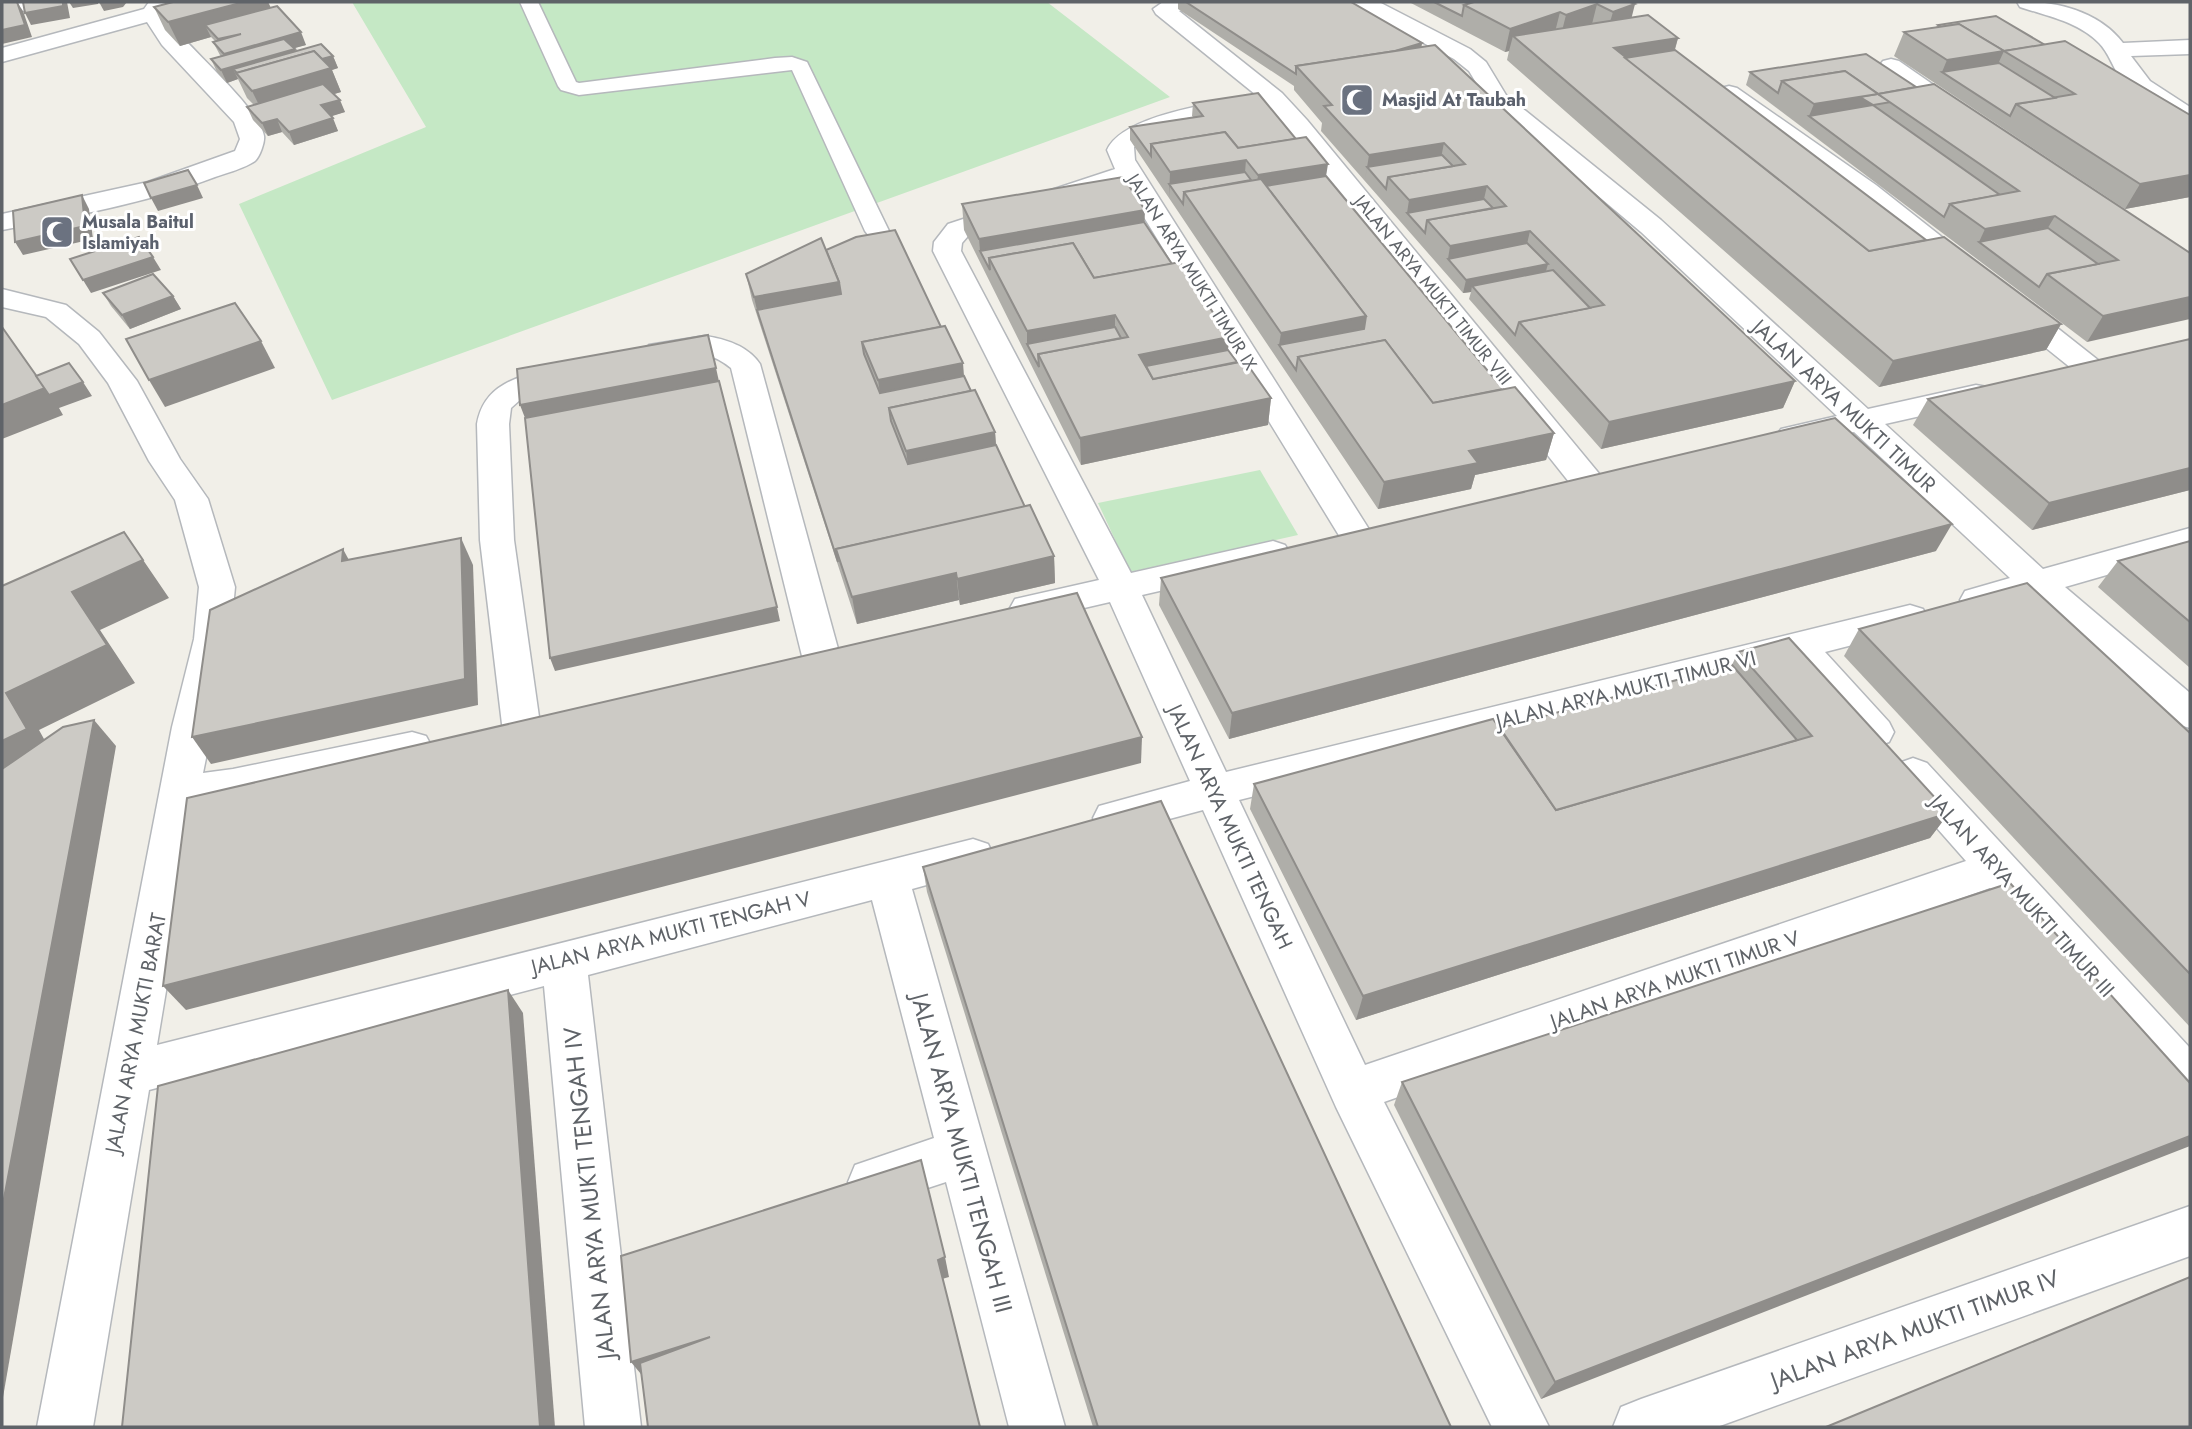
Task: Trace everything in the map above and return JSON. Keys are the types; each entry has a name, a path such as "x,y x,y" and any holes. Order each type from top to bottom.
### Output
{"street":[{"path":"2,9 36,2"},
{"path":"2,55 156,8 202,2"},
{"name":"JALAN ARYA MUKTI TIMUR VIII","path":"1182,2 1164,9 1274,99 1603,480 1550,492"},
{"name":"JALAN ARYA MUKTI TIMUR","path":"1363,2 1462,54 1478,66 1497,99 1651,226 2038,584 2190,714"},
{"path":"2028,2 2084,23 2107,38 2130,75 2154,96 2190,117"},
{"path":"2,222 184,180 246,155 252,139 246,120 170,40 156,8"},
{"path":"2116,50 2190,47"},
{"path":"1891,66 1978,128"},
{"path":"1709,78 2104,367 2051,378"},
{"name":"JALAN ARYA MUKTI TIMUR IX","path":"1120,586 1368,531 1130,172 1120,150 1123,143 1143,131 1175,118 1274,99"},
{"name":"JALAN ARYA MUKTI TENGAH","path":"1130,172 958,230 948,242 947,251 1120,586 1212,791 1353,1091 1521,1427"},
{"name":"JALAN ARYA MUKTI BARAT","path":"2,298 18,304 57,311 89,338 122,381 165,461 191,499 217,587 212,639 191,727 65,1427"},
{"path":"639,356 680,347 710,345 728,349 745,363 821,656"},
{"path":"482,732 535,721 497,540 492,445 496,406 510,392 545,379 599,366"},
{"path":"1764,442 2011,387"},
{"name":"JALAN ARYA MUKTI TIMUR VI","path":"1212,791 1799,648 2038,584 2190,539"},
{"path":"998,614 1120,586"},
{"name":"JALAN ARYA MUKTI TIMUR III","path":"1799,648 2190,1081"},
{"path":"181,791 233,785 443,740"},
{"path":"1070,830 1212,791"},
{"name":"JALAN ARYA MUKTI TENGAH V","path":"128,1074 1005,848"},
{"name":"JALAN ARYA MUKTI TIMUR V","path":"1353,1091 1996,868"},
{"name":"JALAN ARYA MUKTI TENGAH III","path":"888,879 1037,1427"},
{"name":"JALAN ARYA MUKTI TENGAH IV","path":"564,960 618,1266 613,1427"},
{"path":"831,1196 961,1153"},
{"name":"JALAN ARYA MUKTI TIMUR IV","path":"1641,1427 2190,1231"}],"lane":[{"path":"529,2 568,86 579,89 775,64 792,63 800,66 877,231"}],"green space":[{"path":"352,2 1047,2 1170,97 332,400 239,204 426,127"},
{"path":"1260,470 1298,535 1130,572 1098,503"}],"building":[{"path":"2,2 17,2 25,25 2,30"},
{"path":"23,2 63,2 63,6 25,13"},
{"path":"173,2 244,2 168,22 154,7"},
{"path":"1186,2 1351,2 1422,43 1395,51 1296,66 1296,74"},
{"path":"1434,2 1474,2 1464,5 1462,16"},
{"path":"1474,2 1635,4 1613,12 1597,4 1566,15 1560,12 1510,29 1464,5"},
{"path":"277,6 301,32 224,54 213,42 241,34 218,39 205,25"},
{"path":"1648,15 1678,38 1614,48 1869,251 1944,237 2061,324 1893,361 1513,36"},
{"path":"1996,16 2045,45 2004,51 1959,24 1941,27 1938,25"},
{"path":"1959,24 2004,51 1947,60 1904,32"},
{"path":"284,39 295,49 221,70 211,59"},
{"path":"2065,41 2190,115 2190,175 2140,184 2016,104 2075,94 2004,51"},
{"path":"321,44 333,56 322,59 314,51 237,73 233,69"},
{"path":"1435,45 1795,381 1609,422 1519,322 1604,305 1530,231 1450,246 1427,220 1506,206 1487,186 1409,200 1388,177 1465,164 1444,143 1369,155 1324,106 1332,105 1296,66"},
{"path":"1675,50 1926,240 1869,251 1625,58"},
{"path":"314,51 331,68 252,91 236,73"},
{"path":"1866,54 1916,87 1878,94 1845,71 1782,81 1778,93 1750,72"},
{"path":"1999,63 2055,98 2016,104 2010,116 1942,72"},
{"path":"1845,71 1878,94 1814,104 1782,81"},
{"path":"323,84 340,100 321,105 333,118 289,132 277,119 262,123 247,107"},
{"path":"1934,84 2190,253 2190,297 2103,316 2047,274 2118,260 2055,216 1985,229 1950,204 2019,191 1878,94"},
{"path":"1258,93 1296,139 1238,148 1225,132 1151,144 1151,156 1130,127 1203,116 1193,103"},
{"path":"1878,94 1891,102 1873,105 1860,97"},
{"path":"1873,105 2000,195 1950,204 1944,217 1809,116"},
{"path":"1225,132 1238,148 1306,137 1328,164 1258,175 1246,160 1170,172 1151,144"},
{"path":"1442,155 1453,166 1388,177 1386,189 1367,167"},
{"path":"188,170 197,185 151,198 144,183"},
{"path":"1245,172 1251,180 1184,192 1183,204 1169,184"},
{"path":"1326,176 1503,389 1433,403 1385,340 1298,357 1296,370 1279,345 1364,329 1366,316 1266,186"},
{"path":"1123,177 1145,210 979,239 962,204"},
{"path":"1261,179 1366,316 1281,333 1184,192"},
{"path":"82,195 85,226 15,242 13,211"},
{"path":"1484,199 1493,208 1427,220 1425,233 1407,213"},
{"path":"1144,222 1172,264 1094,278 1073,243 989,258 990,270 980,251"},
{"path":"2048,228 2098,264 2047,274 2039,287 1979,242"},
{"path":"895,230 941,327 862,342 864,354 880,393 964,376 971,391 889,408 891,421 908,464 996,445 1025,507 836,549 838,562 757,310 841,294 826,250 856,237"},
{"path":"139,237 153,257 83,280 70,259"},
{"path":"821,238 839,282 754,297 746,274"},
{"path":"1073,243 1094,278 1180,262 1229,337 1139,355 1153,379 1245,361 1271,398 1080,438 1038,354 1128,337 1115,315 1027,331 989,258"},
{"path":"1527,243 1548,264 1466,280 1448,259"},
{"path":"1553,270 1590,308 1519,322 1515,335 1472,286"},
{"path":"153,274 173,296 122,315 103,293"},
{"path":"235,303 261,341 149,380 126,339"},
{"path":"945,326 963,363 878,380 862,342"},
{"path":"2,327 45,388 2,405"},
{"path":"1115,327 1121,338 1038,354 1039,367 1027,344"},
{"path":"708,335 716,368 520,405 517,369"},
{"path":"2190,339 2190,468 2049,503 1928,399"},
{"path":"1385,340 1433,403 1515,387 1554,433 1469,451 1478,463 1384,482 1298,357"},
{"path":"1228,350 1237,362 1153,379 1146,366"},
{"path":"69,363 83,382 49,395 36,376"},
{"path":"719,381 777,607 550,658 525,418"},
{"path":"975,390 995,432 906,451 889,408"},
{"path":"1835,418 1952,524 1232,713 1161,578"},
{"path":"1030,505 1054,556 957,579 956,573 852,597 836,549"},
{"path":"124,532 143,560 72,592 107,645 6,693 27,729 2,741 2,586"},
{"path":"461,538 465,679 192,737 210,610 343,549 342,561"},
{"path":"2190,541 2190,622 2118,561"},
{"path":"2027,583 2190,733 2190,974 1859,629"},
{"path":"1077,593 1142,737 163,986 187,798"},
{"path":"1789,638 1949,813 1363,996 1254,784 1493,719 1556,810 1812,736 1738,652"},
{"path":"1732,665 1797,740 1556,810 1500,728"},
{"path":"94,720 2,1209 2,769 63,727"},
{"path":"1161,801 1451,1427 1098,1427 923,867"},
{"path":"2010,883 2190,1083 2190,1136 1555,1382 1402,1082"},
{"path":"508,990 540,1427 122,1427 158,1086"},
{"path":"921,1160 945,1257 938,1260 980,1427 648,1427 640,1363 710,1337 631,1362 621,1256"},
{"path":"2190,1277 2190,1427 1826,1427"}],"place":[{"name":"Masjid At Taubah","path":"1357,100"},
{"name":"Musala Baitul Islamiyah","path":"57,232"}]}
